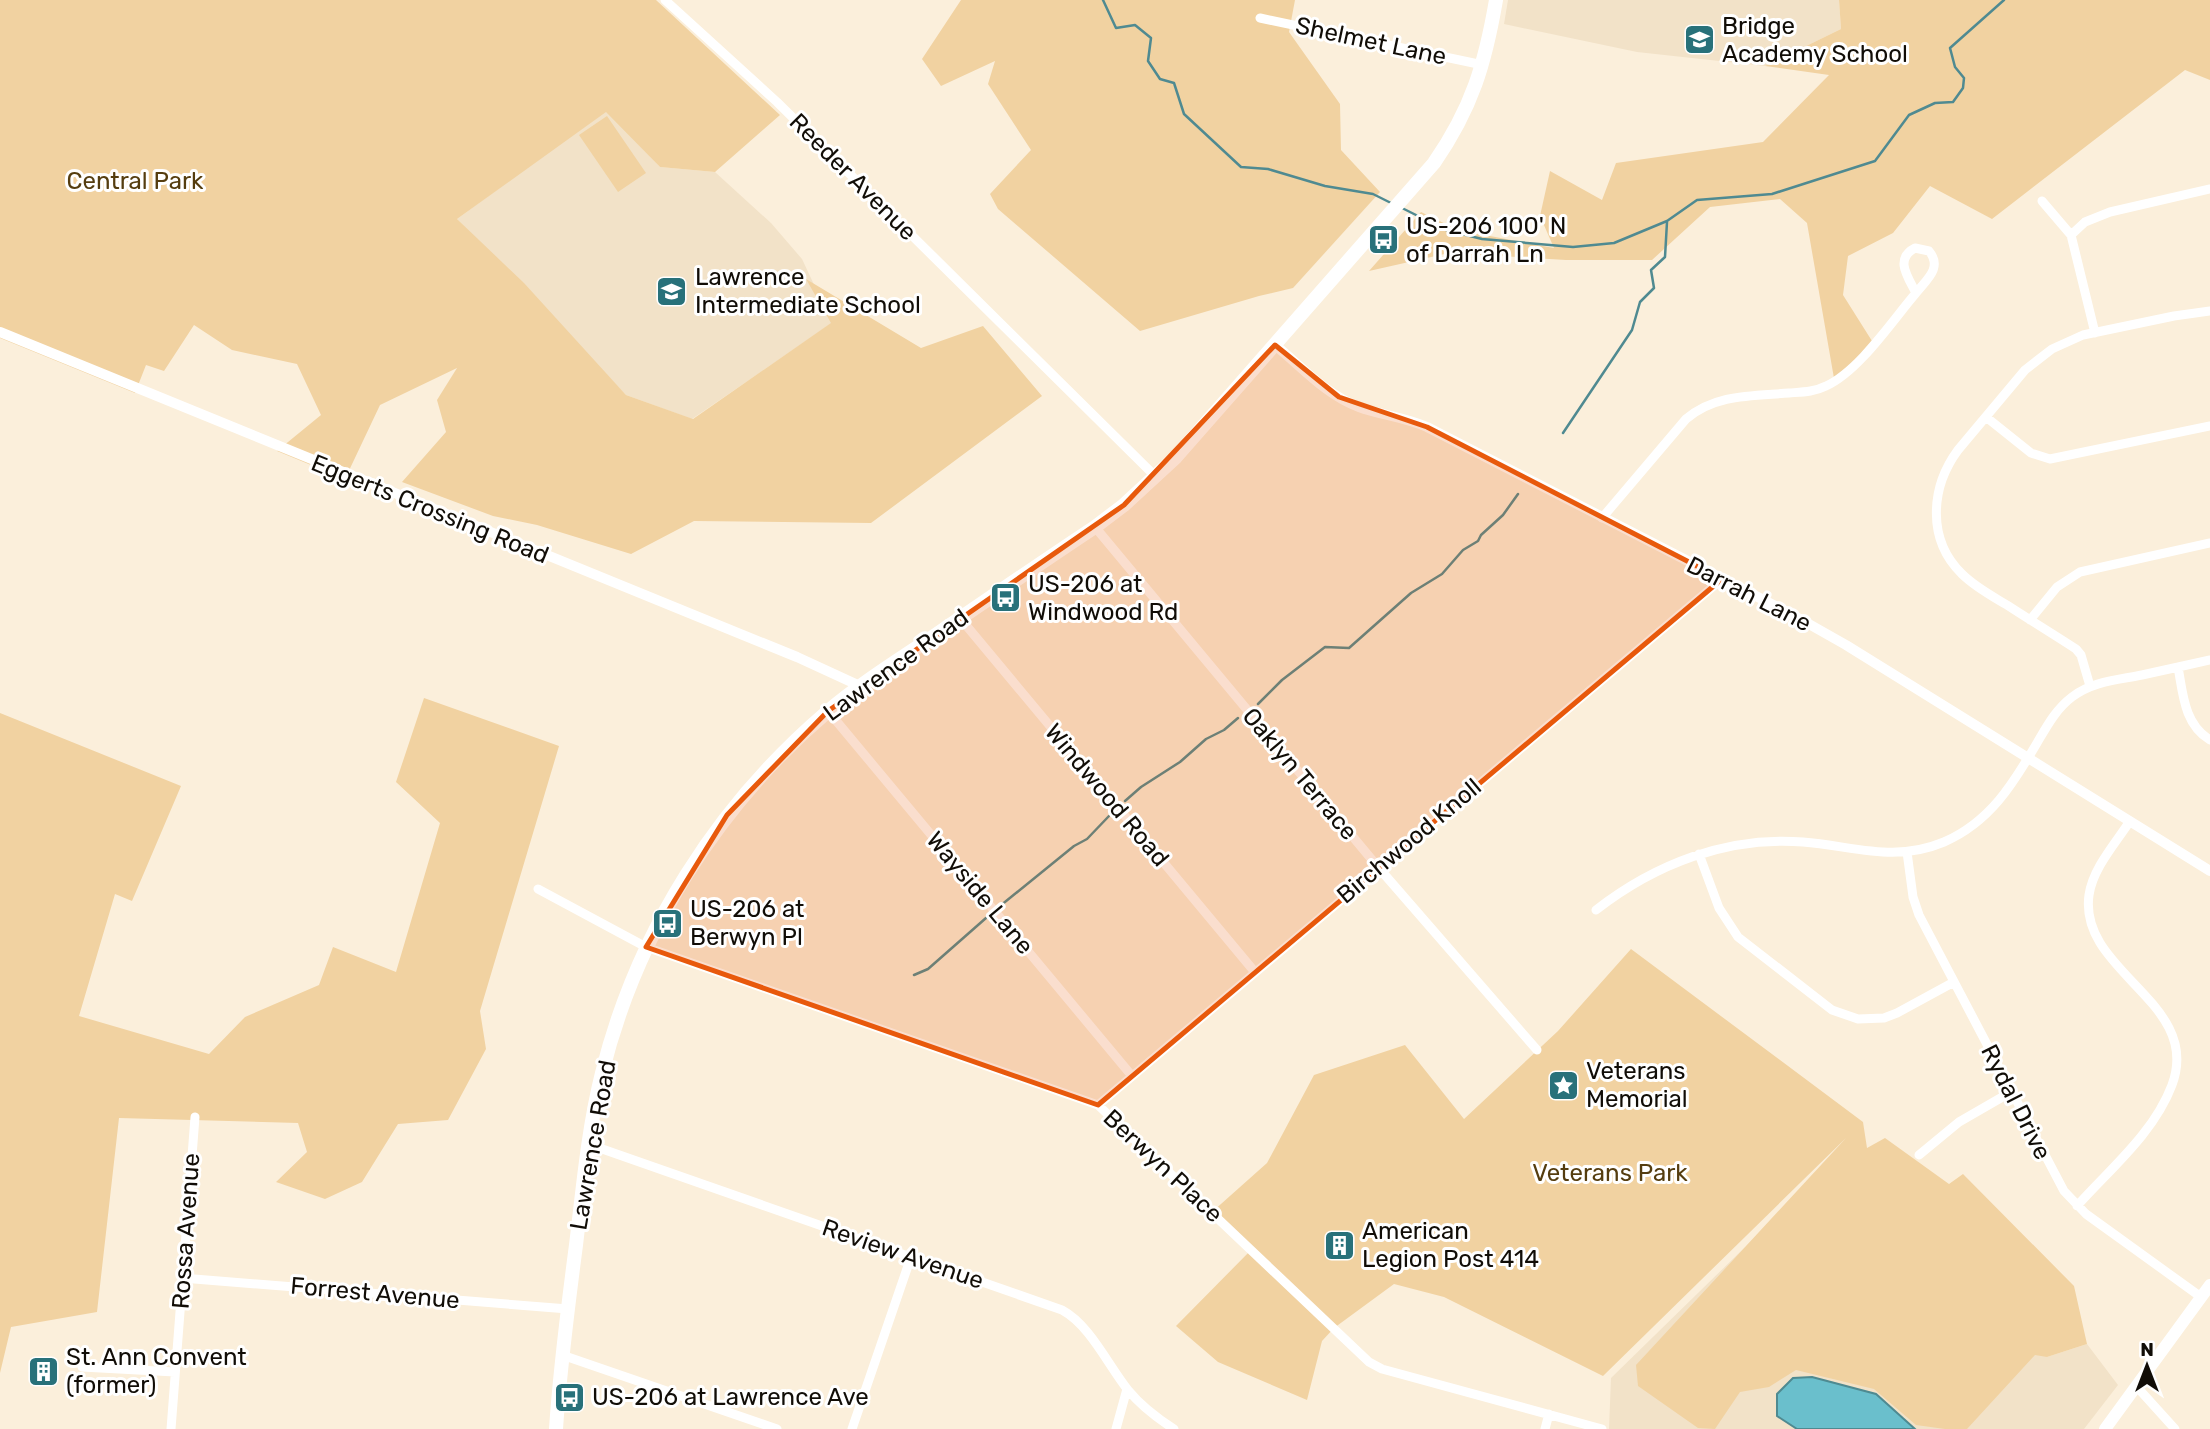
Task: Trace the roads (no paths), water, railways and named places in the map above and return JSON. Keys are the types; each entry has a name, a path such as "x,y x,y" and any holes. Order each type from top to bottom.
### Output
{"main road":[{"name":"Lawrence Road","path":"556,1429 562,1355 588,1144 602,1072 615,1026 646,947 680,884 727,816 758,779 791,744 828,711 860,686 1095,527 1156,477 1434,163 1471,99 1483,65 1496,0"},
{"path":"2105,1429 2210,1285"}],"street":[{"name":"Reeder Avenue","path":"665,0 777,102 1156,477"},
{"name":"Shelmet Lane","path":"1260,18 1483,65"},
{"path":"2071,235 2085,222 2110,212 2210,189"},
{"path":"2042,201 2071,235 2095,332"},
{"path":"1602,518 1686,419 1695,412 1721,400 1809,392 1836,382 1855,365 1916,293 1934,270 1935,263 1929,251 1922,248 1909,251 1903,262 1903,268 1916,293"},
{"path":"2091,686 2081,655 2076,649 1973,584 1948,556 1939,534 1936,504 1943,474 1958,450 2025,370 2037,359 2068,340 2095,332 2210,311"},
{"name":"Eggerts Crossing Road","path":"0,332 785,652 860,686"},
{"name":"Darrah Lane","path":"1275,345 1324,387 1358,407 1398,416 1427,427 1846,645 2210,871"},
{"path":"1986,417 2031,453 2050,459 2210,426"},
{"name":"Oaklyn Terrace","path":"1095,527 1378,867 1537,1050"},
{"path":"2030,620 2057,587 2080,572 2210,543"},
{"name":"Birchwood Knoll","path":"1098,1105 1722,579"},
{"name":"Windwood Road","path":"960,618 1254,971"},
{"path":"1596,910 1630,885 1653,873 1725,848 1776,842 1826,845 1867,852 1907,852 1944,842 1976,824 1992,811 2005,795 2051,718 2073,696 2107,681 2210,660"},
{"path":"2178,667 2188,714 2198,731 2210,740"},
{"name":"Wayside Lane","path":"828,711 1132,1076"},
{"path":"2077,1206 2141,1136 2172,1084 2176,1069 2174,1041 2164,1018 2101,945 2090,920 2089,895 2092,883 2130,821"},
{"name":"Rydal Drive","path":"1907,852 1913,897 1919,915 2064,1191 2077,1206 2201,1297"},
{"path":"1699,855 1719,908 1738,937 1832,1010 1858,1019 1884,1018 1954,982"},
{"name":"Berwyn Place","path":"538,890 646,947 1098,1105 1369,1362 1382,1368 1601,1429"},
{"path":"1919,1155 1959,1122 2011,1092"},
{"name":"Rossa Avenue","path":"171,1429 195,1117"},
{"name":"Review Avenue","path":"588,1144 1072,1315 1127,1389 1142,1405 1174,1429"},
{"path":"852,1429 911,1257"},
{"name":"Forrest Avenue","path":"182,1278 568,1308"},
{"path":"562,1355 778,1429"},
{"path":"82,1367 175,1372"},
{"path":"2137,1387 2175,1429"},
{"path":"1116,1429 1127,1389"},
{"path":"1545,1429 1549,1414"}],"water":[{"path":"1812,1377 1876,1394 1915,1429 1797,1429 1777,1416 1777,1394 1793,1378"}],"waterway":[{"path":"1103,0 1116,28 1135,25 1151,38 1148,61 1160,79 1174,83 1184,114 1241,167 1268,169 1325,186 1373,194 1393,204"},
{"path":"1402,208 1446,230 1482,239 1573,247 1614,243 1667,221 1697,200 1772,194 1875,161 1909,115 1935,103 1953,102 1963,88 1964,78 1955,67 1950,48 2004,0"},
{"path":"1563,433 1632,330 1640,302 1654,288 1651,270 1665,257 1667,222"},
{"path":"1258,704 1282,680 1325,647 1349,648 1411,593 1442,574 1463,550 1478,541 1503,515 1518,494"},
{"path":"1125,801 1238,718"},
{"path":"1000,906 1074,846 1087,839 1109,816"},
{"path":"914,975 928,969 986,918"}],"place":[{"name":"Bridge Academy School","path":"1699,40"},
{"name":"US-206 100' N of Darrah Ln","path":"1383,240"},
{"name":"Lawrence Intermediate School","path":"672,291"},
{"name":"US-206 at Windwood Rd","path":"1005,598"},
{"name":"US-206 at Berwyn Pl","path":"667,923"},
{"name":"Veterans Memorial","path":"1563,1085"},
{"name":"American Legion Post 414","path":"1339,1245"},
{"name":"St. Ann Convent (former)","path":"43,1371"},
{"name":"US-206 at Lawrence Ave","path":"569,1397"}],"park label":[{"name":"Central Park","path":"135,181"},
{"name":"Veterans Park","path":"1610,1173"}]}
